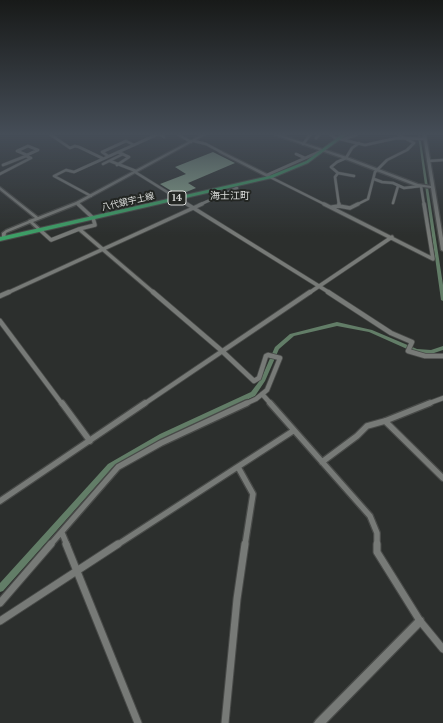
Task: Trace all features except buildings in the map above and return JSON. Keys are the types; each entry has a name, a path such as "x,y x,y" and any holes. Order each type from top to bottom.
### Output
{"main road":[{"name":"八代鏡宇土線","path":"2,239 226,188 288,169"}],"street":[{"path":"0,174 10,169"},
{"path":"81,169 74,172 66,170 54,176 91,196"},
{"path":"128,169 136,172 176,199 194,208 319,286 391,333 412,342 408,351 420,355 443,356"},
{"path":"2,239 7,230 77,203 142,169"},
{"path":"254,169 392,237 433,259 421,186"},
{"path":"268,176 283,169"},
{"path":"333,169 338,173 354,176"},
{"path":"374,169 421,186"},
{"path":"429,169 443,250"},
{"path":"332,207 339,206 350,208 368,199 375,172 377,170"},
{"path":"338,173 335,177 339,206"},
{"path":"374,179 382,182 393,183 404,188 421,186 432,187"},
{"path":"393,203 398,186"},
{"path":"0,188 38,219"},
{"path":"226,188 230,192"},
{"path":"0,296 237,188"},
{"path":"30,221 50,240 79,229 95,225 93,218 77,203"},
{"path":"438,222 443,220"},
{"path":"438,222 443,224"},
{"path":"0,603 118,467 161,443 244,406 256,399 267,390 280,358 268,355 266,356 259,378 254,381 222,351 79,229"},
{"path":"0,501 392,237"},
{"path":"0,321 90,440"},
{"path":"262,394 293,431 370,516 377,533 377,552 420,621 438,641 443,649"},
{"path":"322,462 357,436 367,426 386,421 443,398"},
{"path":"386,421 443,478"},
{"path":"0,621 293,431"},
{"path":"225,723 237,599 253,494 238,467"},
{"path":"62,533 138,723"},
{"path":"319,723 420,621"}],"waterway":[{"path":"424,169 443,300"},
{"path":"0,588 110,466 162,436 253,394 263,380 277,348 292,335 337,324 370,331 416,351 431,352 443,348"}],"district":[{"name":"海士江町","path":"230,196"}]}
